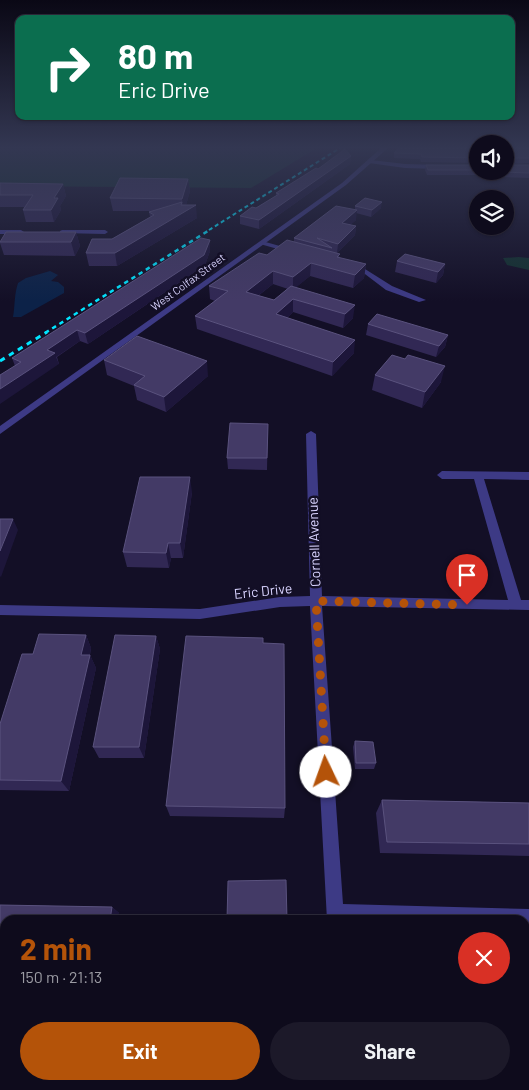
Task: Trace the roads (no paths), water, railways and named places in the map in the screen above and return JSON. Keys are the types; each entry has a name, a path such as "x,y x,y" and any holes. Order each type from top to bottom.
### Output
{"street":[{"name":"West Colfax Street","path":"0,431 323,199"},
{"path":"0,232 32,232"},
{"path":"50,232 105,232"},
{"path":"262,243 300,253"},
{"path":"347,266 363,270 389,288 422,300"},
{"name":"Cornell Avenue","path":"311,434 316,601 336,915"},
{"path":"442,475 529,476"},
{"path":"478,475 516,605"},
{"name":"Eric Drive","path":"0,610 200,614 280,602 316,601 529,606"}],"water":[{"path":"50,271 58,275 51,281 58,282 64,287 64,293 21,317 13,317 18,283 26,278"}],"railway":[{"path":"209,230 259,199"},
{"path":"45,333 211,229"},
{"path":"0,361 47,332"}]}
